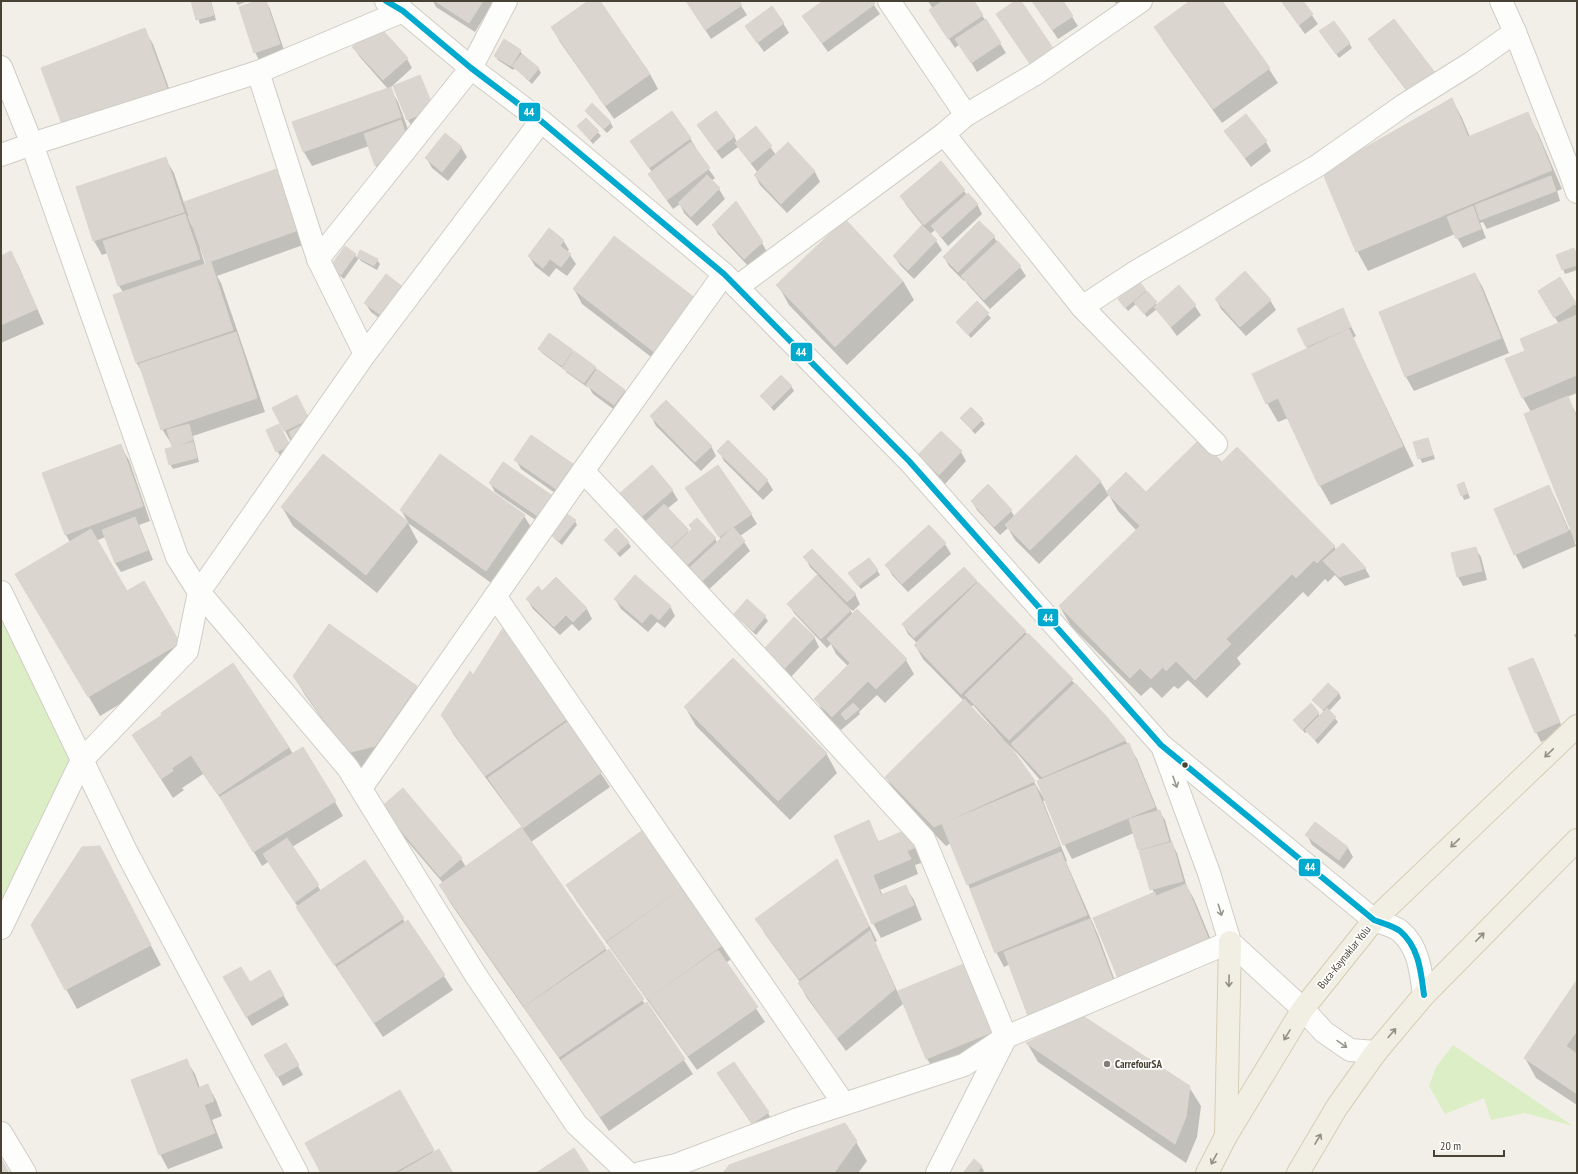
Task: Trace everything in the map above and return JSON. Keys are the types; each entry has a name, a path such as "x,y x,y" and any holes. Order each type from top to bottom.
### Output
{"main road":[{"name":"Buca-Kaynaklar Yolu","path":"1207,1173 1226,1136 1303,1009 1374,920 1577,726"},
{"path":"1298,1173 1337,1107 1376,1052 1424,994 1577,840"},
{"path":"1226,1136 1230,942"}],"street":[{"path":"318,259 472,68 506,1"},
{"path":"889,1 966,115"},
{"path":"361,788 583,471 731,280 944,134 966,115 1036,73 1141,1"},
{"path":"1501,1 1515,32 1572,175 1577,192"},
{"path":"1,155 258,72 395,6 541,121 731,280 909,461 1161,745 1374,920 1399,930 1413,946 1421,971 1424,994"},
{"path":"1082,307 1138,271 1317,166 1404,105 1471,63 1515,32"},
{"path":"1,67 32,144 177,557 199,592 348,768 475,974 576,1124 628,1173"},
{"path":"258,72 318,259 364,354"},
{"path":"1,928 82,760 187,651 199,592 364,354 541,121"},
{"path":"944,134 1082,307 1216,444"},
{"path":"583,471 778,679 924,839 1006,1037 937,1173"},
{"path":"1,592 127,853 297,1173"},
{"path":"495,596 844,1104"},
{"path":"1161,745 1209,873 1230,942 1303,1009 1324,1032 1350,1050 1376,1052"},
{"path":"640,1173 676,1165 795,1120 964,1065 1006,1037 1230,942"},
{"path":"1,1132 25,1173"}],"green space":[{"path":"1,592 82,760 1,928"},
{"path":"1453,1045 1573,1126 1525,1113 1491,1120 1484,1098 1445,1114 1429,1086 1436,1067"}],"building":[{"path":"191,1 210,1 214,15 196,20"},
{"path":"256,1 266,1 280,44 254,53 239,7"},
{"path":"435,1 483,1 469,23"},
{"path":"588,1 600,1 650,74 605,106 551,27"},
{"path":"686,1 739,1 742,5 705,30"},
{"path":"823,1 873,1 875,4 822,43 802,16"},
{"path":"943,1 974,1 983,15 948,39 929,10"},
{"path":"1015,1 1021,1 1053,48 1030,64 996,14"},
{"path":"1032,1 1063,1 1073,16 1052,30"},
{"path":"1190,1 1222,1 1270,68 1213,109 1154,27"},
{"path":"1282,1 1303,1 1313,14 1299,25"},
{"path":"772,6 784,23 757,43 745,26"},
{"path":"986,19 1001,43 971,63 955,39"},
{"path":"1394,19 1436,74 1410,94 1368,39"},
{"path":"1334,21 1350,43 1336,54 1319,31"},
{"path":"377,24 408,58 383,80 352,47"},
{"path":"145,28 167,88 63,127 41,68"},
{"path":"504,39 521,50 511,66 494,56"},
{"path":"522,54 539,68 529,80 512,66"},
{"path":"420,75 434,109 407,120 393,86"},
{"path":"391,87 401,117 303,152 292,122"},
{"path":"1452,98 1468,137 1528,112 1552,170 1356,252 1326,181 1324,175 1326,170"},
{"path":"592,103 611,122 604,129 585,111"},
{"path":"672,111 691,138 649,168 630,141"},
{"path":"716,111 735,136 716,151 697,125"},
{"path":"1246,114 1267,141 1245,158 1224,131"},
{"path":"586,118 599,131 590,140 577,126"},
{"path":"401,120 407,139 375,166 364,134"},
{"path":"756,126 772,146 751,163 735,143"},
{"path":"445,133 462,147 442,172 425,158"},
{"path":"691,142 710,168 667,200 648,174"},
{"path":"788,142 815,171 781,204 754,175"},
{"path":"166,157 184,212 93,241 76,187"},
{"path":"941,161 965,190 924,225 900,196"},
{"path":"285,166 307,227 206,263 184,202"},
{"path":"707,175 720,188 691,217 678,203"},
{"path":"1551,176 1556,191 1480,220 1475,205"},
{"path":"968,193 978,204 942,237 931,226"},
{"path":"736,201 763,242 744,259 712,225"},
{"path":"1473,206 1481,229 1456,239 1447,217"},
{"path":"185,214 200,259 118,286 103,241"},
{"path":"845,219 903,281 835,347 776,285"},
{"path":"979,221 995,236 958,272 943,257"},
{"path":"922,225 937,240 908,270 893,256"},
{"path":"549,228 564,240 560,246 571,254 561,267 550,259 543,268 528,256"},
{"path":"614,236 695,298 654,352 573,289"},
{"path":"998,241 1021,266 984,300 961,276"},
{"path":"345,246 356,254 341,275 330,267"},
{"path":"1574,248 1577,256 1577,265 1562,270 1556,255"},
{"path":"360,250 378,259 374,266 357,257"},
{"path":"11,251 37,309 1,325 1,256"},
{"path":"211,262 233,330 136,363 113,295"},
{"path":"1245,271 1271,300 1240,327 1215,299"},
{"path":"1475,273 1501,338 1405,377 1379,312"},
{"path":"386,274 404,288 382,316 364,303"},
{"path":"1560,277 1576,303 1554,318 1538,291"},
{"path":"1139,281 1146,290 1125,308 1118,299"},
{"path":"1179,285 1196,305 1171,327 1154,307"},
{"path":"1147,291 1157,302 1144,314 1134,302"},
{"path":"977,301 989,313 968,335 956,322"},
{"path":"1343,308 1351,327 1306,347 1297,329"},
{"path":"1577,315 1577,375 1522,398 1505,359 1525,351 1520,339"},
{"path":"1349,329 1403,446 1319,486 1278,398 1266,404 1252,374"},
{"path":"236,332 257,398 161,430 139,364"},
{"path":"549,333 573,350 562,366 538,349"},
{"path":"574,351 596,367 584,383 562,368"},
{"path":"597,369 625,390 614,405 586,385"},
{"path":"781,375 792,386 771,407 760,396"},
{"path":"297,395 309,419 284,431 272,408"},
{"path":"1568,396 1577,419 1577,525 1570,528 1524,414"},
{"path":"666,400 712,446 695,462 650,416"},
{"path":"971,407 983,419 972,430 960,418"},
{"path":"308,422 311,429 292,439 289,432"},
{"path":"189,424 193,440 172,447 167,430"},
{"path":"279,424 290,446 276,452 266,430"},
{"path":"941,431 962,451 939,475 918,455"},
{"path":"531,435 573,464 556,489 514,460"},
{"path":"1428,438 1433,455 1418,459 1413,442"},
{"path":"1200,439 1222,462 1237,447 1335,546 1317,563 1314,560 1296,578 1292,574 1226,639 1231,644 1195,680 1176,661 1166,671 1163,667 1151,679 1140,668 1130,678 1059,606 1140,526 1106,492 1126,472 1146,492"},
{"path":"728,440 768,480 758,491 717,451"},
{"path":"193,442 197,458 169,465 165,449"},
{"path":"121,444 143,506 65,535 42,473"},
{"path":"323,454 408,522 366,575 281,507"},
{"path":"440,454 525,515 486,571 400,510"},
{"path":"1076,455 1101,481 1030,550 1005,525"},
{"path":"503,462 553,496 539,517 489,483"},
{"path":"652,465 673,490 640,518 619,494"},
{"path":"718,465 752,514 719,537 685,488"},
{"path":"1464,482 1468,493 1461,496 1457,485"},
{"path":"988,484 1012,510 994,527 971,501"},
{"path":"1549,485 1568,531 1514,555 1494,509"},
{"path":"664,504 689,530 665,553 640,527"},
{"path":"567,514 576,520 559,541 551,535"},
{"path":"135,517 148,550 115,563 102,530"},
{"path":"697,518 716,538 683,569 667,553 692,529 689,525"},
{"path":"929,525 946,543 902,584 885,565"},
{"path":"1577,526 1577,541 1575,542 1570,528"},
{"path":"733,527 745,541 698,585 685,572"},
{"path":"616,528 629,542 617,553 604,540"},
{"path":"91,529 127,591 144,581 180,643 88,697 15,574"},
{"path":"1343,543 1366,568 1339,577 1323,561"},
{"path":"1476,547 1482,571 1457,577 1451,553"},
{"path":"812,549 856,594 847,602 803,557"},
{"path":"869,558 878,570 858,586 848,573"},
{"path":"964,567 977,581 914,638 902,624"},
{"path":"635,575 671,606 659,620 651,613 642,623 614,599"},
{"path":"817,575 851,610 821,639 787,604"},
{"path":"556,577 587,608 573,622 566,615 554,627 526,599 538,586 542,591"},
{"path":"978,582 1026,631 961,694 914,645"},
{"path":"747,599 766,616 753,631 734,614"},
{"path":"857,609 907,659 876,689 868,681 832,717 814,699 850,663 827,639"},
{"path":"794,617 815,637 785,668 764,649"},
{"path":"329,624 417,686 375,746 347,753 293,676"},
{"path":"503,628 568,718 485,776 441,715 470,671 473,675"},
{"path":"1028,633 1073,679 1009,740 965,695"},
{"path":"733,658 827,753 778,801 684,707"},
{"path":"1533,658 1560,722 1535,733 1508,668"},
{"path":"233,663 289,747 218,795 191,755 172,768 173,771 161,779 132,735"},
{"path":"1075,683 1126,740 1042,777 1011,744"},
{"path":"1328,683 1339,693 1323,710 1312,700"},
{"path":"964,699 1013,750 1035,781 934,827 885,777"},
{"path":"853,703 859,709 846,720 841,714"},
{"path":"1311,703 1319,713 1302,730 1293,720"},
{"path":"1327,708 1336,717 1315,740 1305,730"},
{"path":"567,722 602,772 523,828 488,778"},
{"path":"1129,743 1155,807 1063,845 1037,781"},
{"path":"303,747 336,801 253,852 220,797"},
{"path":"1035,785 1060,846 967,885 942,824"},
{"path":"403,788 462,858 440,877 381,807"},
{"path":"1160,810 1169,841 1138,850 1129,819"},
{"path":"869,820 878,842 908,829 916,847 907,851 911,859 873,875 881,895 906,885 914,905 872,924 834,836"},
{"path":"1315,822 1348,847 1339,860 1305,835"},
{"path":"521,827 606,948 524,1006 439,885"},
{"path":"643,830 683,887 606,941 566,885"},
{"path":"287,838 319,885 295,902 263,854"},
{"path":"1172,842 1183,881 1150,890 1139,851"},
{"path":"100,846 151,945 65,990 31,925 82,847"},
{"path":"1061,852 1087,915 995,953 970,889"},
{"path":"837,859 869,926 799,979 755,919"},
{"path":"365,860 404,918 334,965 296,907"},
{"path":"1186,884 1208,938 1182,949 1185,956 1120,983 1093,918 1155,892 1156,896"},
{"path":"684,887 724,944 647,999 607,942"},
{"path":"1090,919 1114,983 1028,1016 1004,952"},
{"path":"408,920 445,975 374,1023 337,967"},
{"path":"870,931 895,989 837,1038 798,983"},
{"path":"609,949 644,999 559,1057 524,1007"},
{"path":"718,950 758,1007 688,1056 648,999"},
{"path":"966,963 995,1031 926,1059 898,991"},
{"path":"241,967 250,982 270,970 284,995 246,1017 223,977"},
{"path":"1577,980 1577,1031 1566,1046 1577,1054 1577,1094 1524,1058"},
{"path":"647,1002 685,1059 600,1117 561,1060"},
{"name":"CarrefourSA","path":"1083,1016 1190,1086 1186,1117 1175,1144 1026,1043"},
{"path":"286,1043 299,1065 277,1077 264,1055"},
{"path":"187,1059 198,1088 208,1084 214,1101 204,1105 215,1133 159,1155 131,1080"},
{"path":"734,1062 769,1112 752,1124 717,1073"},
{"path":"400,1090 434,1150 393,1173 321,1173 305,1143"},
{"path":"845,1123 857,1141 834,1173 723,1173 729,1165"},
{"path":"574,1148 590,1173 536,1173"},
{"path":"439,1149 453,1173 398,1173"},
{"path":"1,1159 9,1173 1,1173"},
{"path":"974,1159 982,1166 977,1173 963,1173"}],"transit line":[{"name":"44","path":"386,1 403,11 471,68 541,121 724,274 909,461 1161,745 1374,920 1395,928 1406,937 1418,960 1424,995"}],"place":[{"name":"CarrefourSA","path":"1107,1064"}]}
